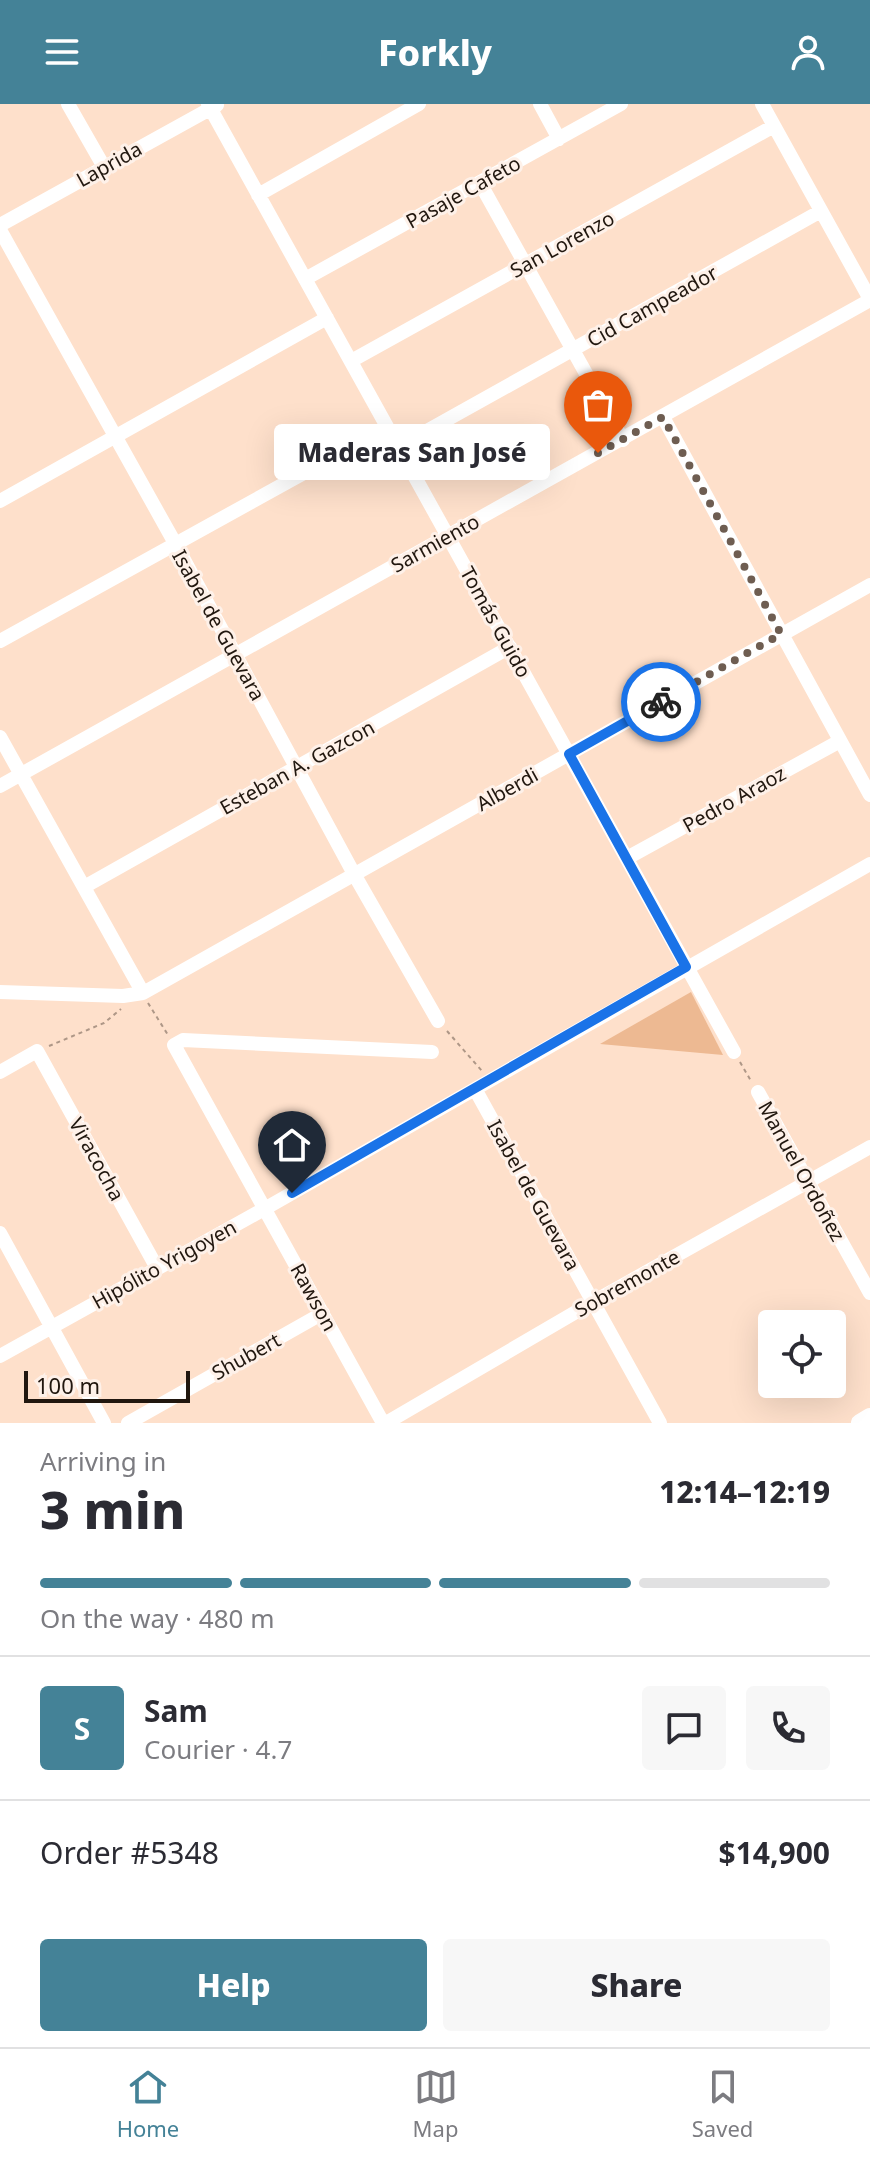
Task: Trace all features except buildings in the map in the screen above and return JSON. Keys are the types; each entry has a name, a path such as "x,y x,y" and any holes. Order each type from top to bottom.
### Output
{"main road":[{"path":"860,1423 870,1417"}],"street":[{"path":"68,104 104,167"},
{"path":"258,195 419,104"},
{"path":"540,104 559,139"},
{"name":"Pasaje Cafeto","path":"305,279 621,104"},
{"path":"762,104 870,299"},
{"name":"Laprida","path":"0,228 213,106"},
{"name":"Tomás Guido","path":"213,106 258,195 686,967"},
{"name":"San Lorenzo","path":"351,361 774,126"},
{"path":"480,183 623,440"},
{"name":"Cid Campeador","path":"398,447 821,211"},
{"name":"Isabel de Guevara","path":"0,228 354,874 438,1021"},
{"name":"Sarmiento","path":"0,786 870,299"},
{"path":"2,494 115,438 327,318"},
{"path":"663,417 870,795"},
{"path":"0,641 387,427"},
{"name":"Alberdi","path":"143,993 870,585"},
{"name":"Esteban A. Gazcon","path":"84,887 510,647"},
{"path":"0,737 143,993 123,996 0,992"},
{"name":"Pedro Araoz","path":"627,858 840,741"},
{"name":"Hipólito Yrigoyen","path":"0,1356 870,864"},
{"path":"686,967 734,1052"},
{"path":"174,1045 183,1040 432,1052"},
{"name":"Rawson","path":"174,1045 384,1423"},
{"path":"0,1072 37,1051"},
{"name":"Viracocha","path":"37,1051 157,1268"},
{"name":"Isabel de Guevara","path":"475,1089 660,1423"},
{"name":"Manuel Ordoñez","path":"758,1092 870,1293"},
{"name":"Sobremonte","path":"384,1423 870,1147"},
{"path":"0,1233 104,1423"},
{"name":"Shubert","path":"128,1423 323,1313"}],"path":[{"path":"143,993 174,1045"},
{"path":"37,1051 104,1023 123,1008"},
{"path":"438,1021 490,1080"},
{"path":"734,1052 758,1092"}],"shaded area":[{"path":"691,992 723,1055 600,1044"}],"way so far":[{"path":"598,453 663,417 781,634 661,702"}],"place":[{"name":"Maderas San José","path":"598,453"}],"route":[{"path":"292,1193 686,967 569,754 661,702"}]}
